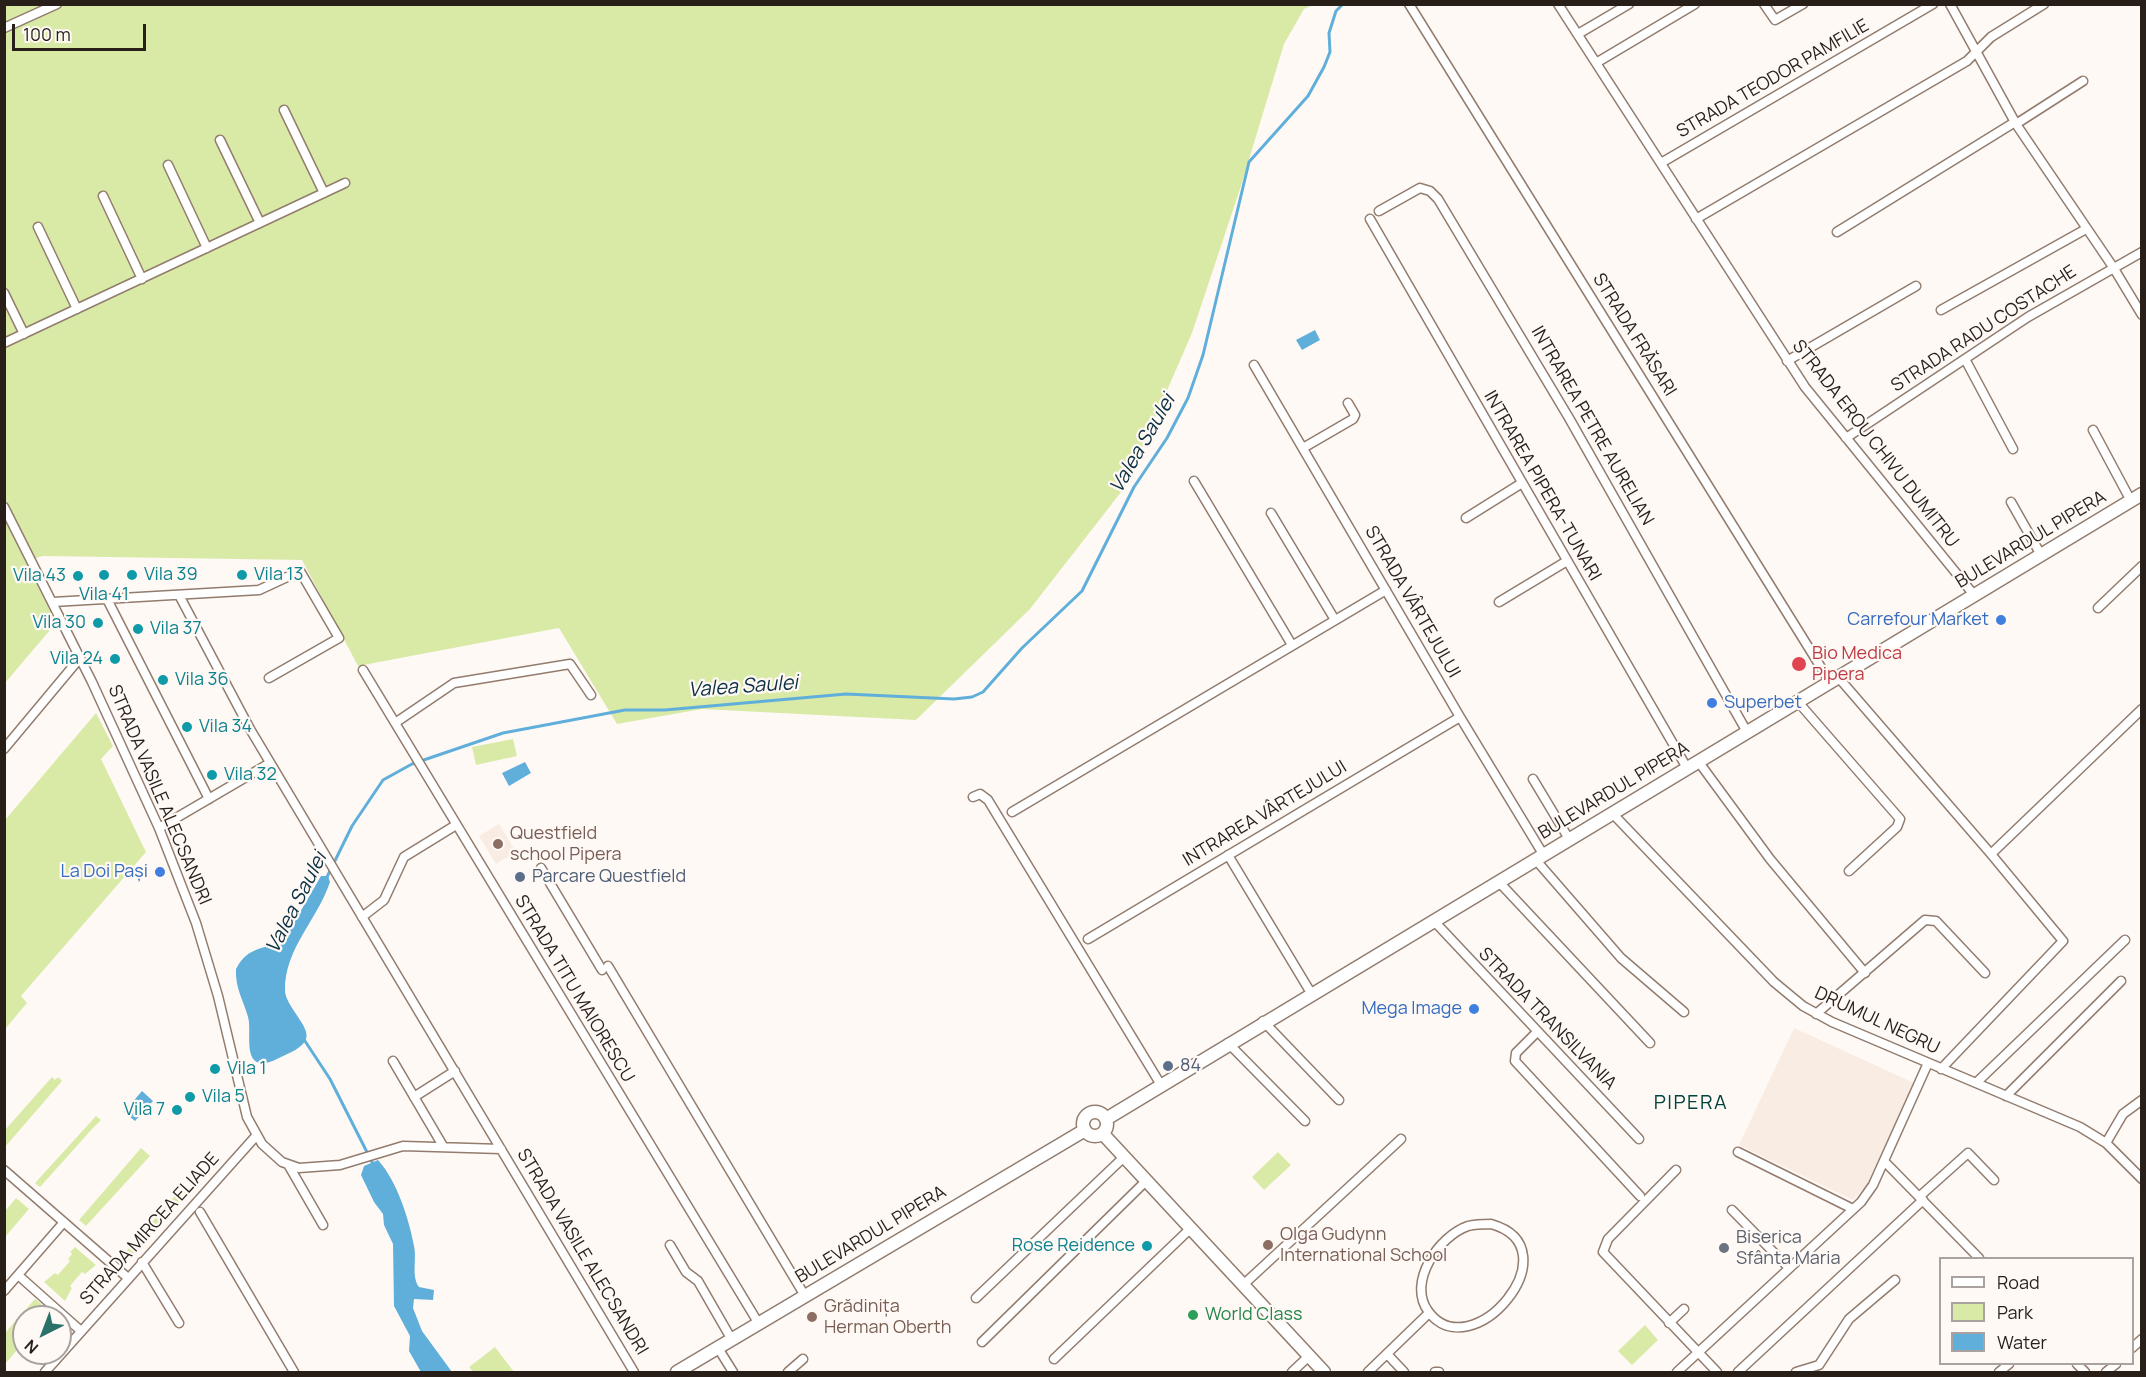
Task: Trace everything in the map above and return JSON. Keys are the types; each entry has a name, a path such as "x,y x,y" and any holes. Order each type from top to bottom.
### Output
{"main road":[{"name":"BULEVARDUL PIPERA","path":"1106,1119 1228,1043 2136,498"},
{"path":"1100,1113 1106,1119 1107,1127 1103,1134 1093,1136 1085,1130 1083,1122 1089,1114 1100,1113"},
{"name":"BULEVARDUL PIPERA","path":"677,1372 1085,1130"},
{"path":"1103,1134 1309,1356 1318,1370"}],"street":[{"path":"4,28 57,4"},
{"name":"STRADA FRĂSARI","path":"1409,4 1834,680 1991,854 2063,941 1941,1069"},
{"name":"STRADA EROU CHIVU DUMITRU","path":"1558,4 1787,361 1846,438 1974,595"},
{"path":"1578,34 1629,4"},
{"path":"1596,63 1695,4"},
{"path":"1764,4 1774,20 1803,4"},
{"name":"STRADA TEODOR PAMFILIE","path":"1661,163 1933,4"},
{"path":"1950,4 2016,123 2113,267 2142,315"},
{"path":"1696,219 1978,52 1998,33 2044,4"},
{"path":"1837,232 2083,81"},
{"path":"284,110 324,193"},
{"path":"220,140 260,223"},
{"path":"168,165 207,248"},
{"path":"4,343 345,183"},
{"name":"INTRAREA PETRE AURELIAN","path":"1379,211 1420,188 1430,191 1438,199 1569,418 1747,732"},
{"path":"103,196 142,279"},
{"name":"INTRAREA PIPERA-TUNARI","path":"1370,219 1687,768"},
{"path":"38,227 77,309"},
{"path":"1941,310 2086,229"},
{"name":"STRADA RADU COSTACHE","path":"1846,438 2028,316 2142,252"},
{"path":"1787,361 1916,286"},
{"path":"4,293 24,334"},
{"path":"1965,359 2013,449"},
{"name":"STRADA VÂRTEJULUI","path":"1254,365 1460,717 1539,857 1621,958 1684,1012"},
{"path":"1303,448 1353,419 1355,415 1348,402"},
{"path":"2093,430 2136,498"},
{"path":"1194,481 1292,645"},
{"path":"1466,518 1522,483"},
{"path":"2011,502 2041,555"},
{"name":"STRADA VASILE ALECSANDRI","path":"4,507 81,658 159,828 196,923 221,1006 247,1117 256,1136 272,1155 289,1166 310,1169 329,1167 402,1146 501,1149"},
{"path":"1271,513 1335,620"},
{"path":"1499,602 1567,561"},
{"path":"2098,608 2142,566"},
{"path":"53,602 259,590 300,571 339,638 269,678"},
{"path":"1012,812 1386,590"},
{"path":"179,595 225,684 270,763"},
{"path":"107,598 209,799"},
{"path":"4,749 81,658"},
{"path":"395,723 454,683 570,664 591,695"},
{"name":"STRADA TITU MAIORESCU","path":"363,670 759,1323"},
{"path":"1798,702 1900,819 1897,827 1849,871"},
{"path":"1991,854 2142,709"},
{"name":"INTRAREA VÂRTEJULUI","path":"1088,939 1460,717"},
{"path":"1698,761 1770,859 1865,973"},
{"name":"STRADA VASILE ALECSANDRI","path":"159,828 270,763 634,1372"},
{"path":"1533,779 1569,839"},
{"path":"973,797 980,794 988,800 1161,1085"},
{"name":"DRUMUL NEGRU","path":"1612,813 1774,982 1816,1014 2080,1127 2106,1143 2142,1179"},
{"path":"363,917 384,900 404,857 456,825"},
{"path":"1228,855 1311,993"},
{"path":"541,868 605,968 805,1296"},
{"path":"1497,881 1650,1043"},
{"path":"1816,1014 1925,920 1931,919 1940,924 1985,973"},
{"name":"STRADA TRANSILVANIA","path":"1433,920 1639,1139"},
{"path":"1976,1083 2125,940"},
{"path":"2006,1096 2121,981"},
{"path":"1263,1022 1339,1100"},
{"path":"1537,1032 1516,1053 1515,1061 1640,1196"},
{"path":"1228,1043 1305,1122"},
{"path":"393,1061 443,1146"},
{"path":"1677,1372 1868,1193 1928,1063"},
{"path":"414,1097 455,1071"},
{"path":"2106,1143 2123,1114 2142,1100"},
{"name":"STRADA MIRCEA ELIADE","path":"45,1372 256,1136"},
{"path":"1243,1285 1401,1139"},
{"path":"1738,1152 1853,1209"},
{"path":"1738,1372 1968,1153 1994,1180"},
{"path":"976,1298 1124,1157"},
{"path":"1884,1161 1978,1257"},
{"path":"289,1166 323,1225"},
{"path":"4,1170 128,1278"},
{"path":"1676,1170 1608,1239 1603,1248 1606,1256 1717,1372"},
{"path":"982,1342 1146,1181"},
{"path":"1732,1210 1789,1268"},
{"path":"200,1212 294,1372"},
{"path":"4,1291 64,1222"},
{"path":"1491,1224 1502,1227 1517,1239 1523,1256 1521,1273 1512,1294 1496,1311 1480,1322 1461,1327 1444,1324 1430,1313 1422,1297 1421,1279 1432,1258 1454,1236 1470,1226 1491,1224"},
{"path":"1054,1359 1191,1228"},
{"path":"670,1245 686,1272 698,1281 732,1340"},
{"path":"142,1262 179,1323"},
{"path":"18,1275 81,1330"},
{"path":"1797,1372 1820,1365 1849,1319 1895,1280"},
{"path":"1669,1323 1684,1309"},
{"path":"1368,1372 1430,1313"},
{"path":"718,1348 733,1372"},
{"path":"1387,1354 1404,1372"},
{"path":"1292,1372 1309,1356"},
{"path":"788,1372 803,1359"},
{"path":"728,1362 740,1372"}],"shaded area":[{"name":"Questfield school Pipera","path":"499,824 516,852 496,864 479,836"},
{"path":"1794,1028 1914,1083 1867,1185 1853,1200 1739,1145"}],"green space":[{"path":"5,5 1313,5 1304,9 1284,44 1240,189 1192,333 1125,487 1030,609 916,720 702,709 617,724 559,628 358,666 302,560 43,556 25,561 56,623 5,683"},
{"path":"96,713 113,746 101,759 146,852 21,996 27,1003 5,1029 5,820"},
{"path":"513,739 517,756 476,765 472,747"},
{"path":"52,1077 55,1080 58,1077 62,1081 5,1147 5,1130"},
{"path":"96,1116 101,1120 40,1187 35,1183"},
{"path":"141,1148 150,1156 86,1226 79,1220"},
{"path":"1278,1152 1291,1165 1264,1190 1252,1177"},
{"path":"181,1189 186,1193 127,1261 122,1256"},
{"path":"16,1198 29,1209 5,1237 5,1211"},
{"path":"75,1247 96,1265 85,1274 82,1272 70,1286 72,1288 65,1301 44,1282 55,1273 58,1275 70,1261 68,1259 72,1254 70,1252"},
{"path":"35,1299 42,1305 30,1305"},
{"path":"12,1325 12,1356 5,1364 5,1333"},
{"path":"1645,1325 1658,1340 1632,1365 1618,1351"},
{"path":"495,1347 514,1372 473,1372 469,1367"}],"water":[{"path":"1315,330 1320,340 1302,350 1296,340"},
{"path":"525,762 531,773 509,786 502,773"},
{"path":"321,876 328,876 330,882 325,896 296,948 286,976 286,997 305,1029 306,1039 292,1052 267,1063 258,1063 250,1052 248,1017 238,988 236,969 246,955 285,938"},
{"path":"142,1091 153,1101 135,1121 124,1112"},
{"path":"378,1160 391,1178 409,1224 414,1246 417,1283 419,1287 434,1290 433,1300 414,1299 413,1308 422,1331 452,1372 421,1372 409,1351 410,1336 394,1306 393,1244 384,1225 383,1214 374,1202 361,1175 364,1166"}],"waterway":[{"name":"Valea Saulei","path":"327,877 352,826 383,780 412,764 503,733 625,710 665,710 846,694 954,699 972,697 983,692 1022,648 1082,591 1134,487 1167,438 1188,398 1203,355 1249,162 1308,96 1330,52 1329,33 1336,11 1343,4"},
{"name":"Valea Saulei","path":"303,1038 330,1079 374,1166"}],"place":[{"name":"Vila 41","path":"104,575"},
{"name":"Vila 39","path":"132,575"},
{"name":"Vila 13","path":"242,575"},
{"name":"Vila 43","path":"78,576"},
{"name":"Carrefour Market","path":"2001,620"},
{"name":"Vila 30","path":"98,623"},
{"name":"Vila 37","path":"138,629"},
{"name":"Vila 24","path":"115,659"},
{"name":"Bio Medica Pipera","path":"1799,664"},
{"name":"Vila 36","path":"163,680"},
{"name":"Superbet","path":"1712,703"},
{"name":"Vila 34","path":"187,727"},
{"name":"Vila 32","path":"212,775"},
{"name":"Questfield school Pipera","path":"498,844"},
{"name":"La Doi Pași","path":"160,872"},
{"name":"Parcare Questfield","path":"520,877"},
{"name":"Mega Image","path":"1474,1009"},
{"name":"84","path":"1168,1066"},
{"name":"Vila 1","path":"215,1069"},
{"name":"Vila 5","path":"190,1097"},
{"name":"Vila 7","path":"177,1110"},
{"name":"Olga Gudynn International School","path":"1268,1245"},
{"name":"Rose Reidence","path":"1147,1246"},
{"name":"Biserica Sfânta Maria","path":"1724,1248"},
{"name":"World Class","path":"1193,1315"},
{"name":"Grădinița Herman Oberth","path":"812,1317"}],"district":[{"name":"PIPERA","path":"1691,1103"}]}
